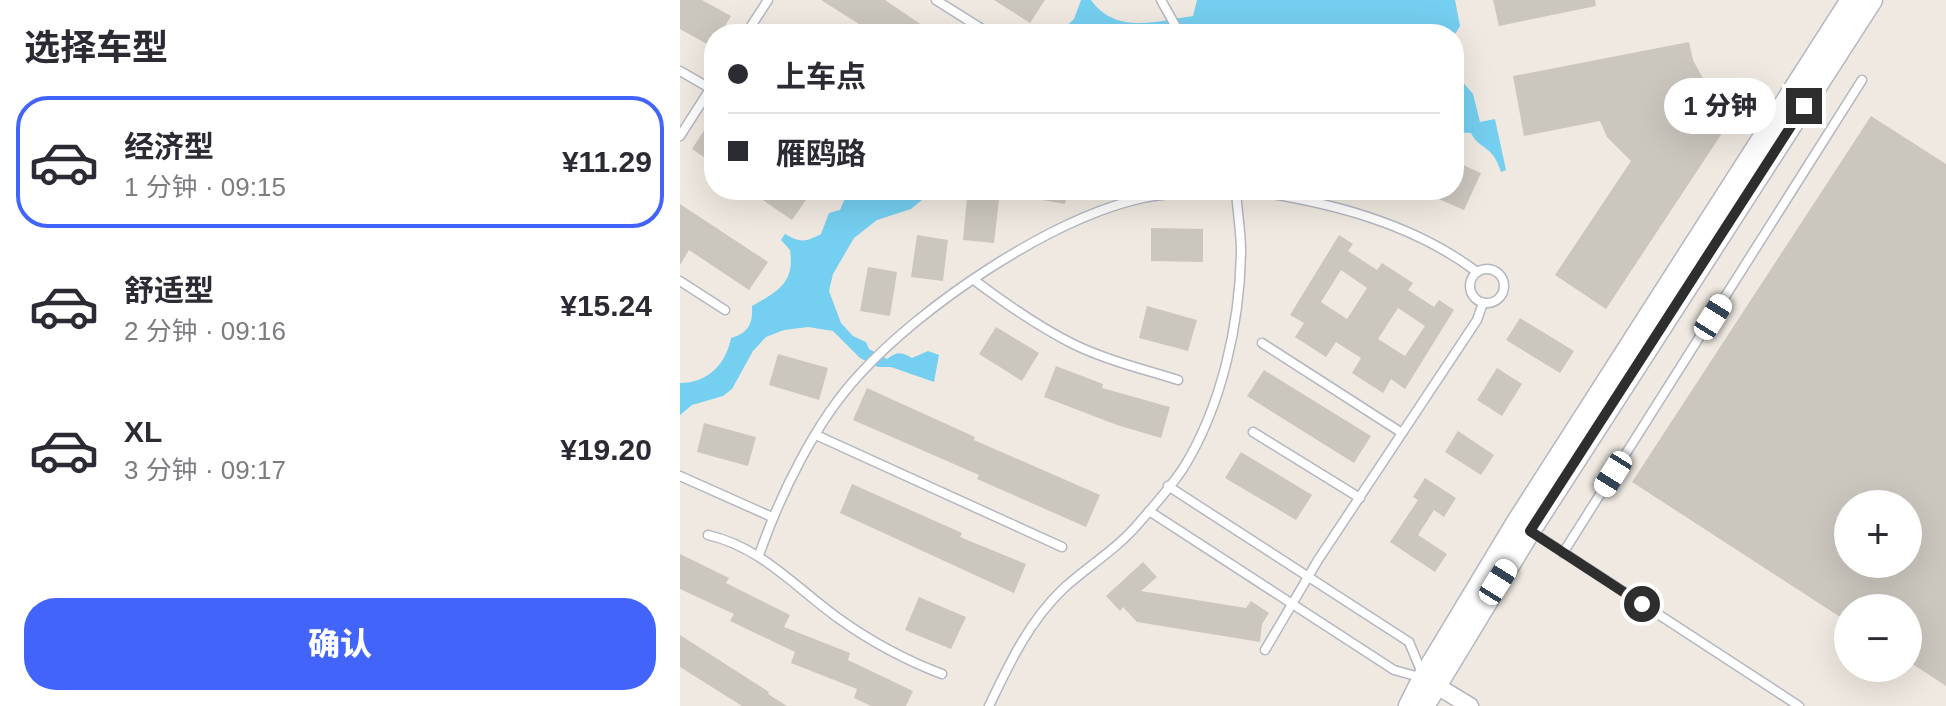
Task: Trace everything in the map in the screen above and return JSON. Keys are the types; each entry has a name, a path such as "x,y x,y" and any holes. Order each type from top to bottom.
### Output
{"street":[{"path":"1409,706 1429,680 1851,0"},
{"path":"1524,526 1872,0"},
{"path":"1424,706 1429,680"},
{"path":"1429,680 1470,706"}],"lane":[{"path":"752,24 768,0"},
{"path":"936,0 974,24"},
{"path":"1161,0 1175,24"},
{"path":"680,71 704,83"},
{"path":"1563,553 1862,80"},
{"path":"680,136 704,100"},
{"path":"759,555 772,517 816,435 858,376 892,343 974,280 1013,255 1079,220 1137,200"},
{"path":"989,706 1035,620 1063,590 1136,527 1183,468 1206,423 1234,319 1241,250 1237,200"},
{"path":"1308,200 1362,214 1411,233 1454,255 1477,272"},
{"path":"1492,269 1498,273 1504,286 1495,302 1483,303 1477,301 1470,290 1470,283 1477,272 1492,269"},
{"path":"974,280 1028,320 1075,345 1178,380"},
{"path":"680,281 725,310"},
{"path":"1265,650 1309,577 1477,320 1483,303"},
{"path":"1262,343 1402,433"},
{"path":"1253,432 1360,498"},
{"path":"816,435 1062,547"},
{"path":"680,476 772,517"},
{"path":"1168,486 1409,642 1429,680"},
{"path":"1149,511 1394,670 1429,680"},
{"path":"1524,526 1799,706"},
{"path":"708,535 726,539 759,555 873,642 942,674"}],"water":[{"path":"1081,0 1091,0 1112,18 1138,23 1193,16 1197,0 1455,0 1460,24 1069,24 1074,19"},
{"path":"1464,84 1473,94 1480,122 1495,119 1506,170 1501,172 1494,156 1471,133 1464,133"},
{"path":"844,200 922,200 911,209 877,220 854,238 833,274 829,291 841,323 853,336 866,342 869,349 887,359 900,353 912,358 928,351 939,355 934,382 891,367 878,367 860,358 833,331 808,327 784,330 766,337 753,351 732,389 723,396 692,405 680,415 680,383 699,380 714,370 725,356 731,338 749,326 752,306 783,285 791,261 790,250 781,240 785,234 795,239 811,239 821,234 829,213 840,210"}],"building":[{"path":"680,0 702,0 731,16 726,24 704,24 704,42 680,29"},
{"path":"821,0 885,0 920,24 863,24"},
{"path":"994,0 1045,0 1030,23"},
{"path":"1493,0 1595,0 1596,6 1499,26"},
{"path":"1689,42 1693,60 1706,84 1738,109 1606,309 1555,275 1631,161 1607,137 1600,121 1524,136 1513,76"},
{"path":"1871,116 1946,164 1946,686 1922,670 1922,594 1834,594 1834,613 1632,482"},
{"path":"704,130 704,157 692,149"},
{"path":"1464,165 1481,173 1464,210 1441,200 1464,200"},
{"path":"763,200 806,200 792,220"},
{"path":"967,200 999,200 994,243 963,240"},
{"path":"1042,200 1066,200 1065,204"},
{"path":"680,204 768,262 749,290 689,250 680,265"},
{"path":"1151,228 1203,229 1203,262 1151,261"},
{"path":"917,235 948,240 943,281 911,277"},
{"path":"1339,235 1353,244 1348,251 1377,270 1382,263 1413,283 1408,290 1434,307 1439,300 1454,310 1405,389 1391,379 1383,393 1352,373 1361,358 1336,342 1326,357 1295,337 1304,323 1290,315","holes":["1341,270 1367,288 1347,319 1321,302","1398,308 1425,326 1405,356 1378,339"]},
{"path":"868,267 897,272 890,316 860,311"},
{"path":"1147,306 1197,320 1188,351 1139,338"},
{"path":"1520,318 1574,351 1560,373 1506,340"},
{"path":"996,327 1039,353 1022,381 979,354"},
{"path":"778,354 828,368 819,400 769,385"},
{"path":"1056,366 1103,384 1102,388 1170,407 1161,438 1044,397"},
{"path":"1497,368 1522,384 1502,416 1477,400"},
{"path":"1264,370 1371,436 1354,463 1247,396"},
{"path":"867,388 975,437 974,440 1100,495 1086,527 977,479 979,475 853,420"},
{"path":"704,423 756,437 748,466 697,452"},
{"path":"1458,431 1494,455 1481,475 1445,452"},
{"path":"1241,452 1312,495 1296,520 1225,478"},
{"path":"1425,478 1456,498 1444,517 1434,510 1418,535 1447,554 1435,572 1390,542 1418,500 1413,497"},
{"path":"852,484 962,533 960,537 1026,564 1014,593 840,513"},
{"path":"680,554 729,578 726,583 790,615 784,627 850,653 848,660 913,691 906,706 871,706 854,698 857,689 791,663 795,652 730,621 734,614 680,589"},
{"path":"1143,562 1157,577 1141,591 1246,608 1251,601 1269,613 1262,624 1260,642 1137,622 1123,607 1120,611 1106,596"},
{"path":"919,597 966,617 951,649 905,630"},
{"path":"680,635 787,706 742,706 680,667"}],"route":[{"path":"1642,604 1530,531 1804,106"}]}
